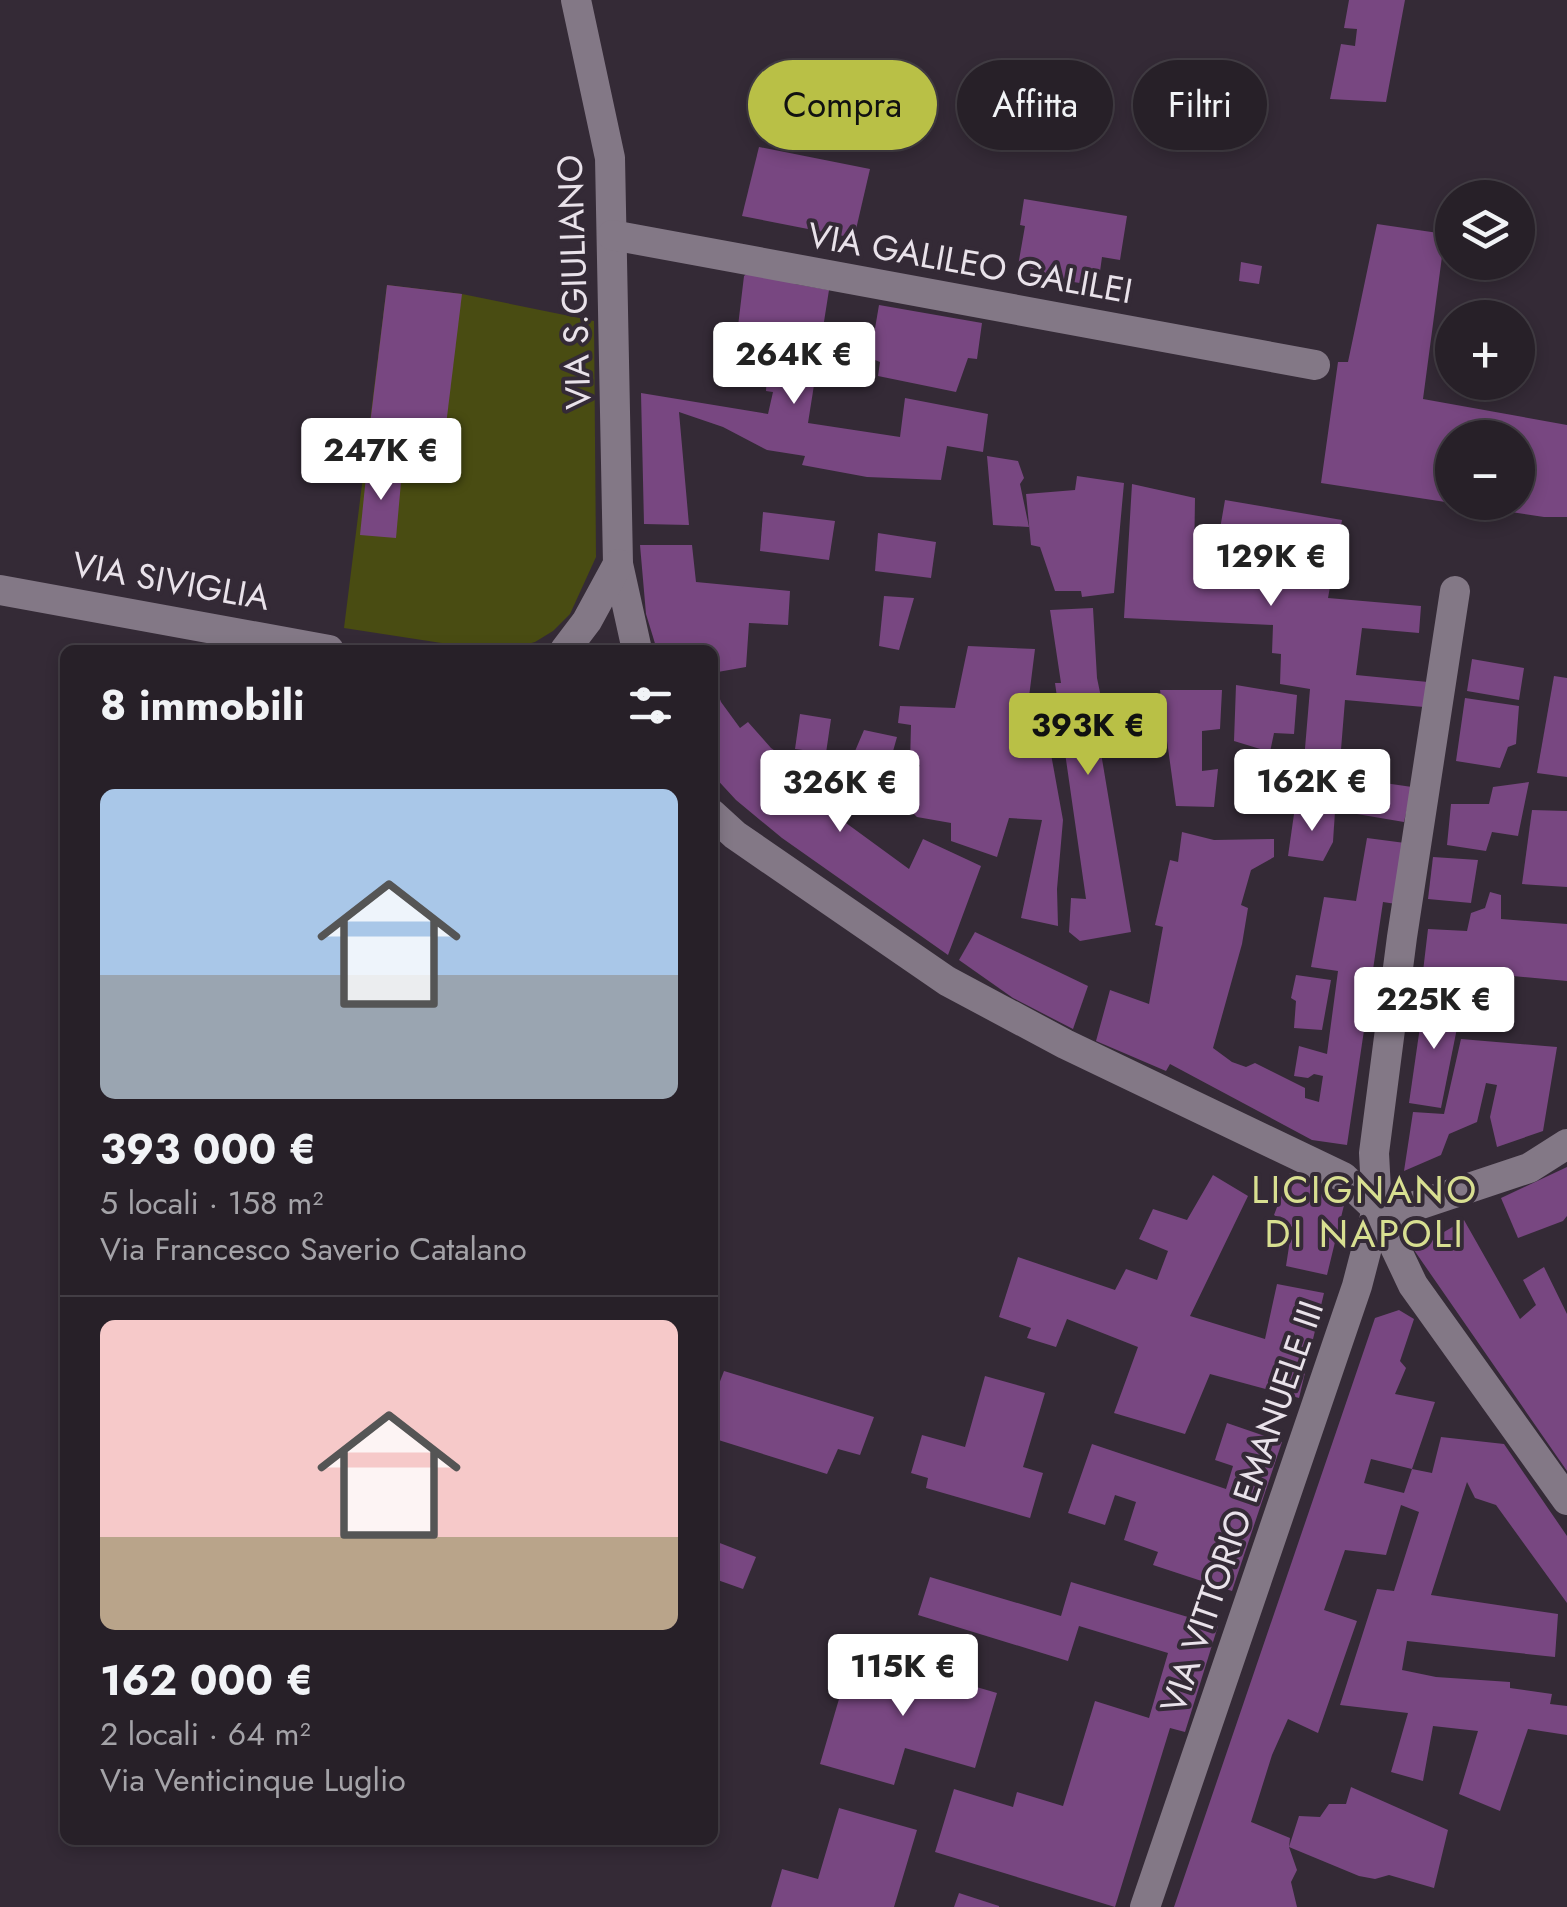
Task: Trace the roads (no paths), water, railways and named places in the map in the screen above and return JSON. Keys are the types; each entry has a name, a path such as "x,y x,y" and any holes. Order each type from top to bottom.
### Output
{"street":[{"name":"VIA S.GIULIANO","path":"576,0 610,158 618,564 636,645"},
{"name":"VIA GALILEO GALILEI","path":"612,234 1315,365"},
{"name":"VIA S.GIULIANO","path":"569,645 587,621 618,564"},
{"name":"VIA SIVIGLIA","path":"0,590 302,645"},
{"path":"1377,1210 1374,1153 1455,590"},
{"path":"718,820 734,835 947,981 1065,1044 1343,1178 1377,1210 1413,1285 1567,1500"},
{"path":"1377,1210 1394,1213 1529,1168 1567,1144"},
{"name":"VIA VITTORIO EMANUELE III","path":"1144,1907 1357,1286 1377,1210"}],"district":[{"name":"LICIGNANO DI NAPOLI","path":"1365,1211"}]}
